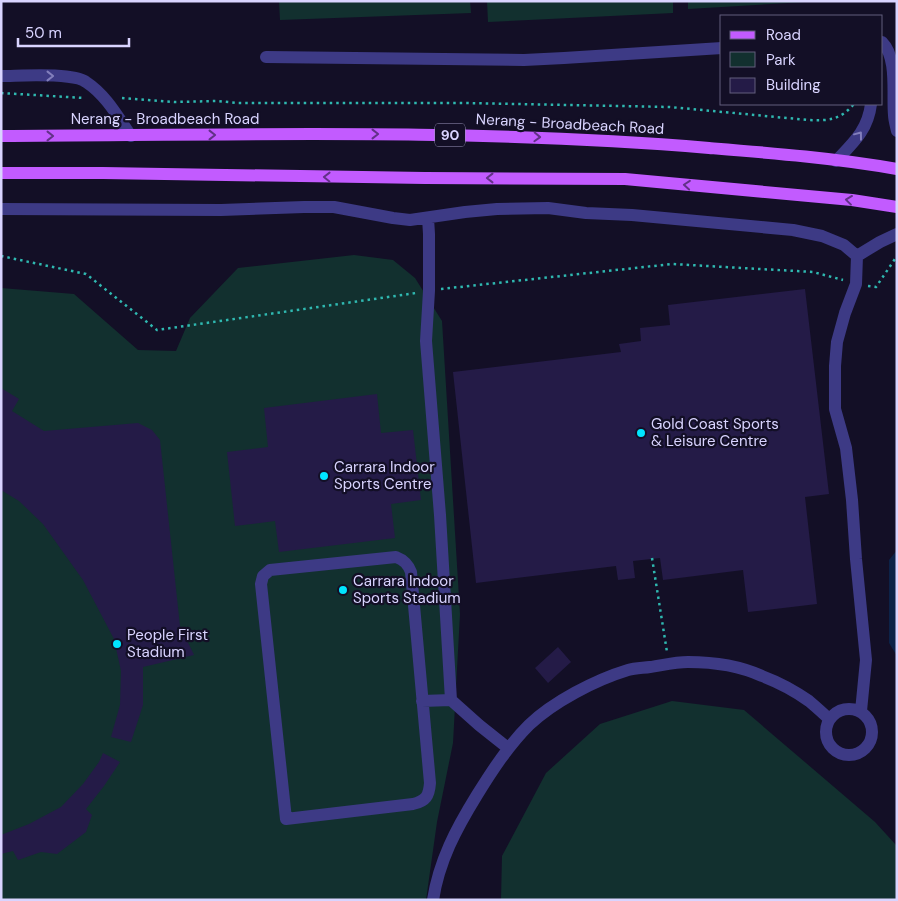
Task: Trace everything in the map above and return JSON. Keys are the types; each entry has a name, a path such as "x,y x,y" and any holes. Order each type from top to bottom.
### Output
{"main road":[{"name":"Nerang - Broadbeach Road","path":"1,136 369,134 520,136 668,144 897,169"},
{"path":"1,173 625,179 852,200 897,207"}],"street":[{"path":"883,43 888,49 894,68 894,117 897,131"},
{"path":"266,57 524,60 720,48"},
{"path":"1,76 68,76 85,80 104,98 131,136"},
{"path":"836,161 864,129 868,121 871,105"},
{"path":"1,209 221,210 334,207 410,220 497,209 548,208 586,213 632,215 793,230 822,236 844,245 857,256"},
{"path":"428,218 429,291 426,340 440,515 450,700"},
{"path":"857,256 897,234"},
{"path":"857,256 856,284 837,342 835,409 846,448 866,660 861,711"},
{"path":"396,557 403,560 409,565 412,580 422,700 430,783 426,798 413,804 286,818 261,584 264,576 270,570 396,557"},
{"path":"433,900 445,854 460,823 508,748 530,724 554,705 576,692 628,670 687,662 714,664 736,667 762,675 791,690 829,718"},
{"path":"422,700 450,700 508,748"},
{"path":"847,708 861,711 867,716 871,724 873,731 871,740 861,752 854,755 841,754 826,739 825,732 829,718 834,713 847,708"}],"path":[{"path":"1,93 174,102 454,103 670,107 808,120 835,118 853,105"},
{"path":"1,256 86,274 157,330 429,291 672,264 814,272 856,284 876,287 897,256"},
{"path":"652,558 669,664"}],"green space":[{"path":"279,1 470,1 471,13 280,20"},
{"path":"487,1 673,1 673,13 488,22"},
{"path":"688,1 822,1 688,9"},
{"path":"354,255 393,260 415,278 442,321 460,614 453,743 437,822 426,900 1,900 1,288 74,294 138,350 176,351 190,318 238,268"},
{"path":"672,701 744,710 875,822 896,845 897,900 501,900 502,856 546,773 600,724"}],"water":[{"path":"897,550 897,656 889,643 889,560"}],"building":[{"name":"Gold Coast Sports & Leisure Centre","path":"805,289 829,494 805,497 817,604 748,612 743,570 663,580 660,558 633,561 635,578 618,580 616,566 476,583 453,372 621,352 619,344 641,341 640,328 670,325 668,305"},
{"path":"1,388 19,399 12,411 44,431 138,423 152,430 160,440 180,626 194,655 143,667 143,705 131,742 111,737 120,705 121,671 114,639 83,580 43,524 19,501 1,490"},
{"name":"Carrara Indoor Sports Centre","path":"377,394 381,433 413,430 421,500 391,504 395,538 279,552 275,521 235,526 227,452 268,447 264,408"},
{"path":"558,647 571,662 548,683 535,668"},
{"path":"103,753 120,762 86,809 92,815 86,832 57,854 41,852 18,860 13,851 1,854 1,835 29,824 61,807 83,784 99,762"}],"place":[{"name":"Gold Coast Sports & Leisure Centre","path":"641,433"},
{"name":"Carrara Indoor Sports Centre","path":"324,476"},
{"name":"Carrara Indoor Sports Stadium","path":"343,590"},
{"name":"People First Stadium","path":"117,644"}]}
